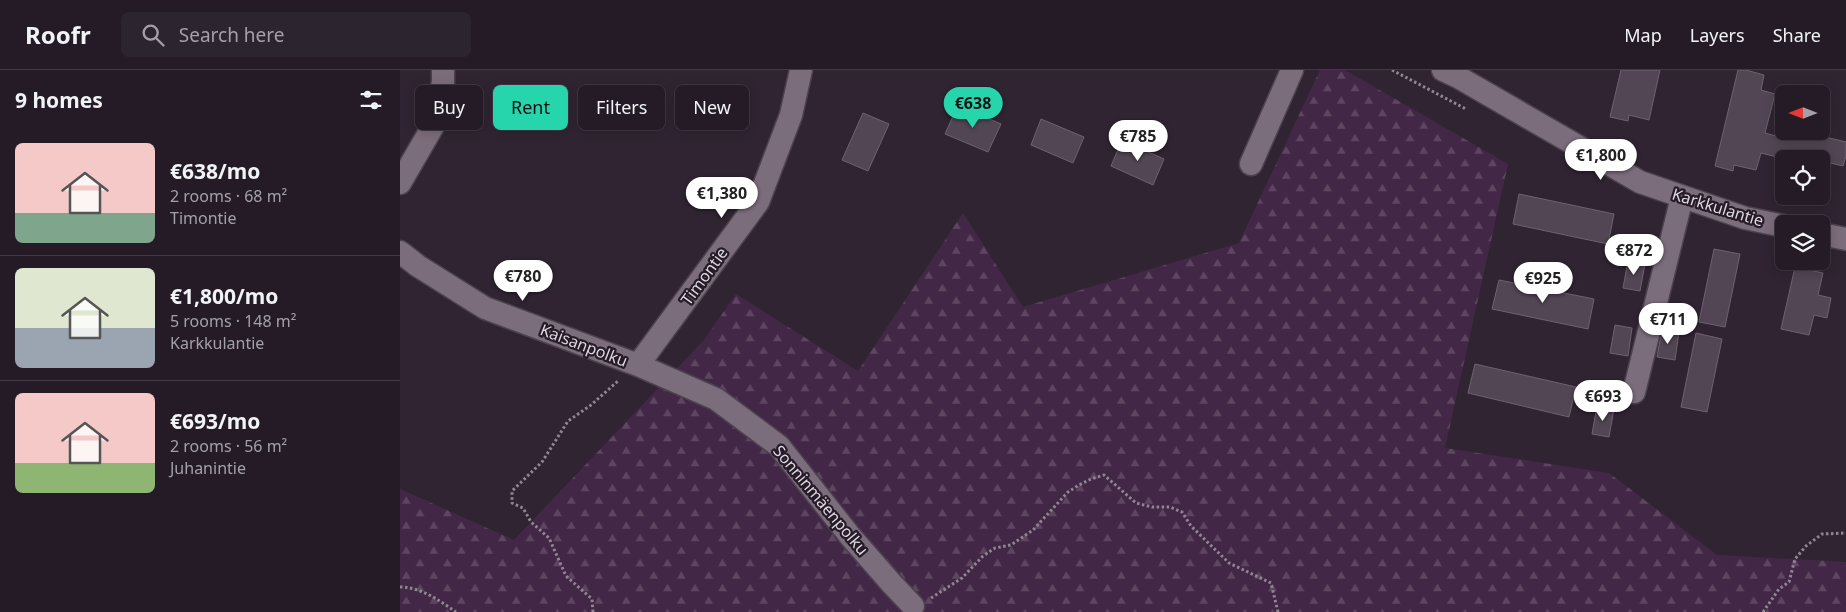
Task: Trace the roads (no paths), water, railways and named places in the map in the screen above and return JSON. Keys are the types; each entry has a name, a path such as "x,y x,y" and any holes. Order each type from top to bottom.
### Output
{"street":[{"path":"400,182 432,126 443,82 443,70"},
{"name":"Timontie","path":"638,365 758,202 791,115 801,70"},
{"path":"1251,164 1292,70"},
{"name":"Karkkulantie","path":"1453,72 1640,182 1745,218 1775,224"},
{"path":"1634,392 1682,197"},
{"path":"1830,236 1846,239"},
{"name":"Kaisanpolku","path":"400,252 418,266 484,308 638,365"},
{"name":"Sonninmäenpolku","path":"638,365 716,399 779,446 850,536 913,606"}]}
